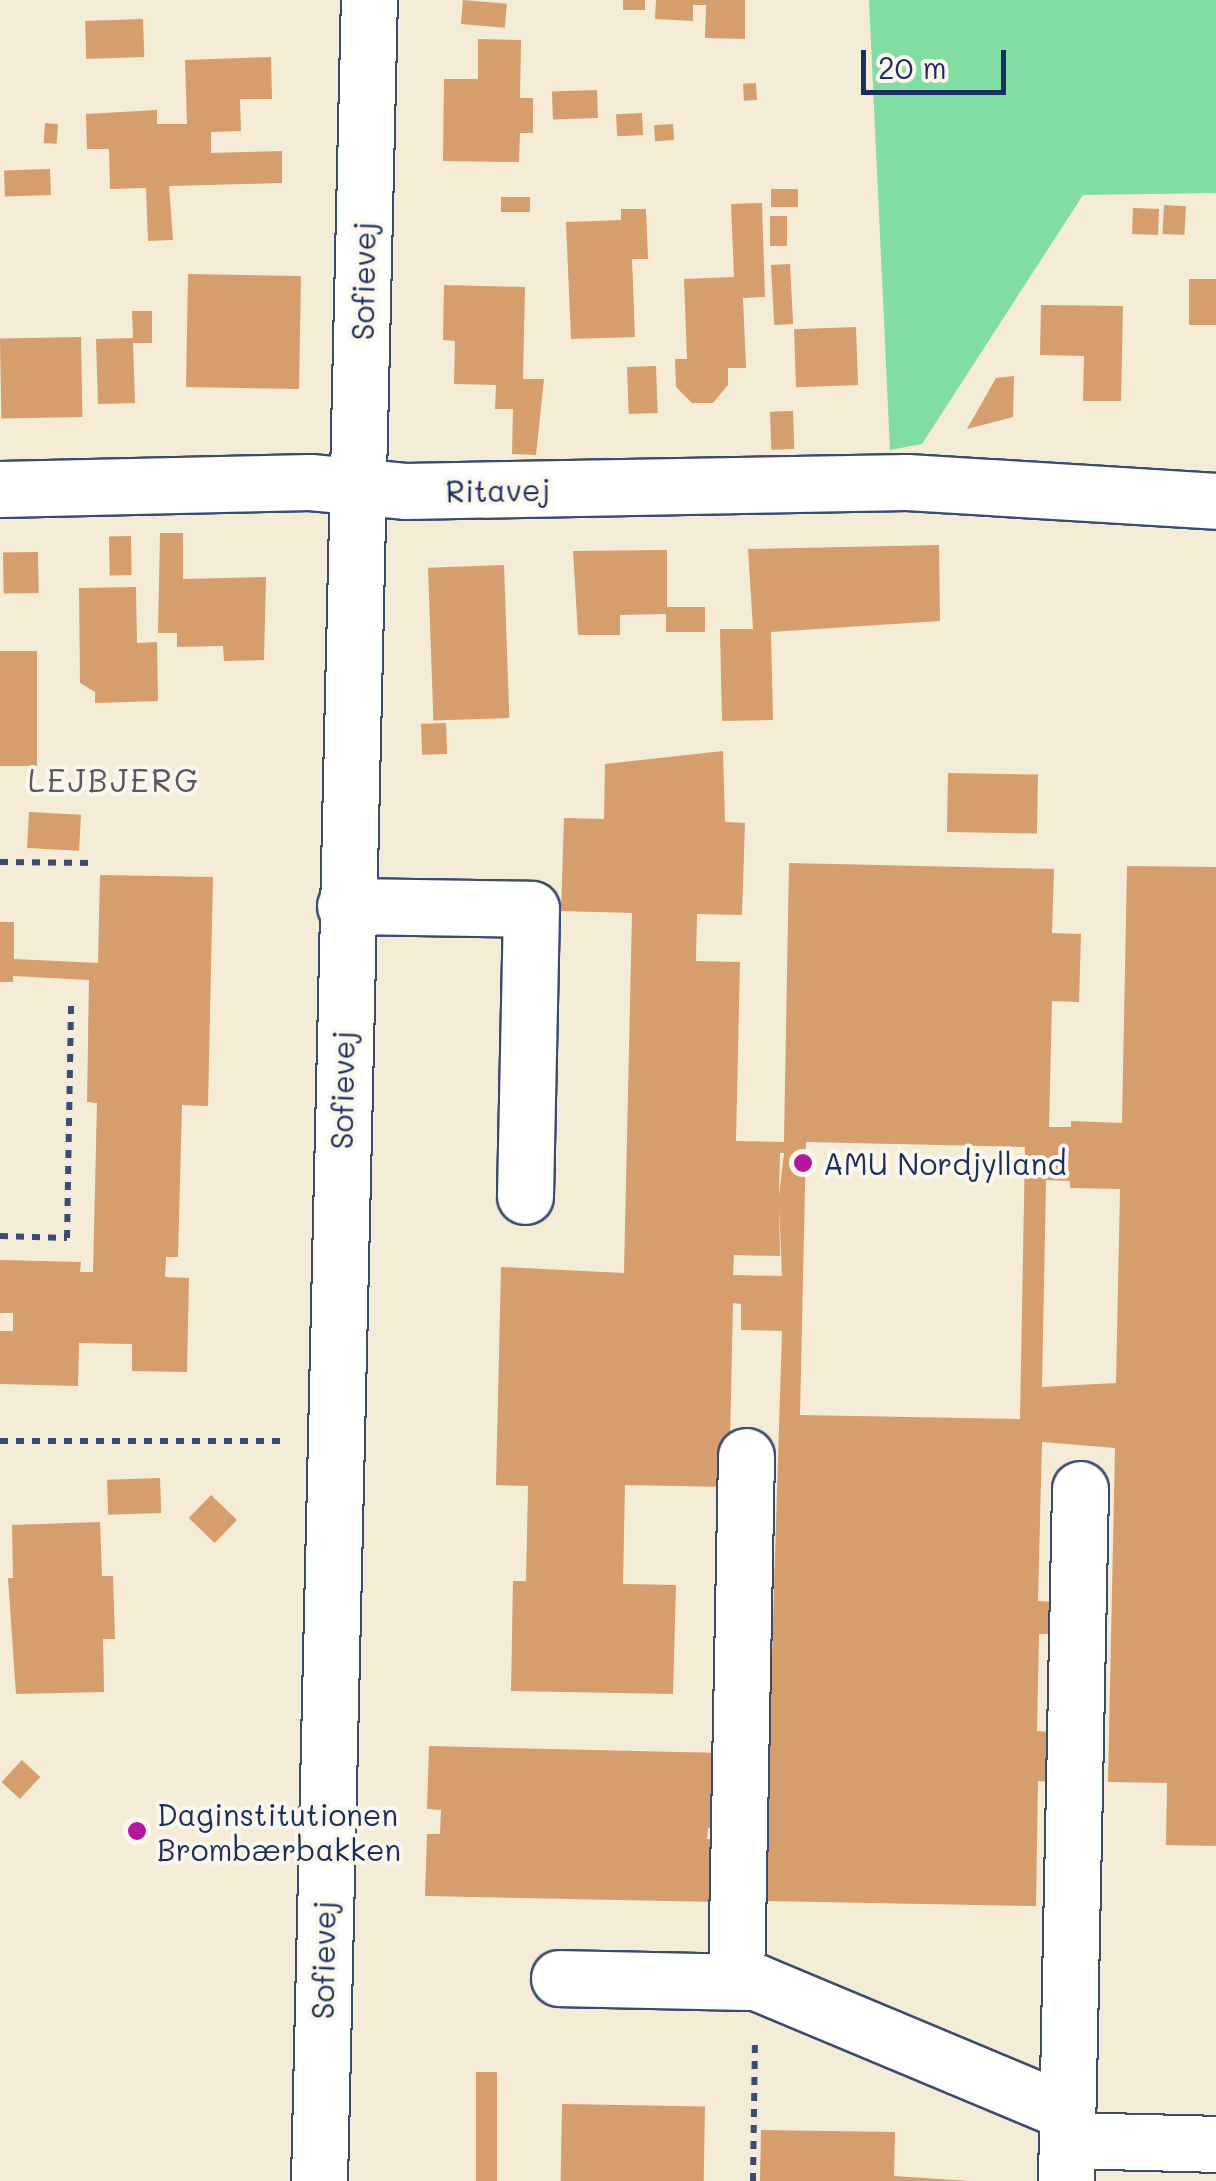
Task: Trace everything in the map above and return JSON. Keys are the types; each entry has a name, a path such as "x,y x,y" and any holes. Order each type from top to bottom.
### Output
{"street":[{"name":"Sofievej","path":"319,2181 332,1441 369,0"},
{"name":"Ritavej","path":"0,488 359,486 405,491 996,485 1216,502"},
{"path":"346,906 530,910 525,1196"},
{"path":"746,1456 746,1981"},
{"path":"1067,2144 1080,1489"},
{"path":"559,1978 746,1981 1067,2144 1216,2144"}],"path":[{"path":"0,862 94,863"},
{"path":"0,1236 67,1238 72,999"},
{"path":"0,1440 332,1441"},
{"path":"746,1981 752,2181"}],"green space":[{"path":"869,0 1216,0 1216,193 1083,195 922,444 890,450"}],"building":[{"path":"463,0 507,4 505,28 461,24"},
{"path":"623,0 645,0 645,10 623,10"},
{"path":"656,0 745,0 745,39 705,38 706,5 693,5 693,21 655,19"},
{"path":"143,19 144,57 86,59 85,21"},
{"path":"478,39 521,40 520,98 533,98 533,133 520,133 519,162 443,161 444,79 478,79"},
{"path":"271,57 272,99 240,99 241,131 211,132 211,153 282,151 282,183 169,186 173,240 148,241 146,188 110,189 109,149 87,149 86,114 157,110 157,124 187,124 185,60"},
{"path":"756,83 757,100 744,101 743,84"},
{"path":"597,90 598,118 553,120 552,92"},
{"path":"642,113 643,135 617,136 616,114"},
{"path":"45,123 58,124 57,144 44,143"},
{"path":"673,124 674,140 655,141 654,125"},
{"path":"50,169 51,195 5,197 4,171"},
{"path":"771,189 798,189 798,207 771,207"},
{"path":"501,197 530,197 530,212 501,212"},
{"path":"762,203 765,297 743,298 746,368 728,368 728,385 713,403 692,403 676,387 675,359 687,359 684,279 734,277 731,204"},
{"path":"1164,205 1186,206 1184,235 1162,234"},
{"path":"1133,208 1159,209 1158,235 1132,234"},
{"path":"621,209 646,209 648,259 632,259 635,337 571,339 566,222 621,220"},
{"path":"770,216 787,216 787,246 770,246"},
{"path":"790,264 793,324 774,325 771,265"},
{"path":"188,274 301,276 299,389 186,387"},
{"path":"1189,279 1216,279 1216,325 1189,325"},
{"path":"444,285 525,287 523,379 544,379 536,455 512,454 513,409 495,409 496,385 454,384 455,341 443,340"},
{"path":"1041,305 1123,306 1121,401 1083,401 1084,356 1040,355"},
{"path":"132,311 152,311 152,343 133,343 135,403 98,404 96,339 133,338"},
{"path":"856,327 858,385 796,387 794,329"},
{"path":"81,337 82,417 1,418 0,338"},
{"path":"656,366 658,413 629,414 627,367"},
{"path":"1014,376 1013,417 967,429 996,378"},
{"path":"793,411 794,449 771,450 770,412"},
{"path":"160,533 183,533 183,579 266,577 264,660 224,661 223,646 177,647 177,633 158,633"},
{"path":"109,536 131,536 132,575 110,575"},
{"path":"939,545 940,621 771,632 773,720 722,721 720,629 753,629 748,549"},
{"path":"667,550 667,607 705,607 705,632 666,632 666,614 620,615 620,635 578,635 573,551"},
{"path":"38,552 39,593 4,594 3,553"},
{"path":"504,565 509,718 433,721 428,568"},
{"path":"136,587 137,643 157,642 158,701 95,703 95,692 80,683 79,588"},
{"path":"0,651 37,651 37,766 0,766"},
{"path":"446,723 447,754 422,755 421,724"},
{"path":"723,751 725,822 745,823 742,915 697,914 696,961 740,962 736,1141 784,1142 789,863 1054,869 1052,933 1081,934 1079,1002 1052,1001 1049,1127 1071,1127 1071,1121 1122,1123 1127,866 1216,867 1216,1846 1166,1845 1167,1783 1108,1782 1115,1448 1042,1442 1038,1601 1055,1602 1055,1634 1039,1634 1037,1731 1053,1732 1052,1782 1038,1781 1036,1906 766,1901 766,1852 752,1846 753,1830 708,1828 707,1839 719,1839 718,1902 425,1896 427,1834 440,1834 441,1810 427,1809 429,1746 722,1753 721,1813 767,1814 782,1331 741,1330 741,1304 733,1303 729,1487 625,1485 623,1584 676,1585 673,1694 511,1691 513,1581 526,1581 528,1486 496,1485 501,1267 624,1273 632,913 561,911 564,818 604,819 605,764","holes":["806,1142 1025,1147 1020,1419 800,1415","780,1153 784,1153 779,1196","1046,1180 1070,1181 1070,1188 1120,1189 1116,1383 1042,1387","779,1205 782,1276 733,1275 734,1255 780,1256"]},
{"path":"948,773 1038,775 1037,834 947,832"},
{"path":"29,812 81,815 79,851 27,848"},
{"path":"100,875 213,877 208,1106 182,1105 178,1257 166,1257 165,1277 189,1278 187,1372 132,1371 132,1344 79,1343 78,1386 0,1384 0,1331 13,1331 13,1313 0,1313 0,1260 81,1262 80,1272 93,1272 97,1103 87,1102 89,980 13,976 13,982 0,982 0,922 14,922 14,959 98,963"},
{"path":"160,1478 161,1513 108,1515 107,1480"},
{"path":"211,1495 237,1520 215,1543 189,1518"},
{"path":"100,1522 102,1576 113,1576 115,1639 103,1639 104,1692 16,1694 8,1578 13,1578 12,1525"},
{"path":"22,1760 40,1777 20,1799 2,1782"},
{"path":"476,2072 497,2072 497,2181 476,2181"},
{"path":"562,2104 705,2106 704,2181 561,2181"},
{"path":"761,2130 895,2132 894,2176 970,2181 760,2181"}],"place":[{"name":"AMU Nordjylland","path":"803,1163"},
{"name":"Daginstitutionen Brombærbakken","path":"137,1831"}],"district":[{"name":"LEJBJERG","path":"114,779"}]}
